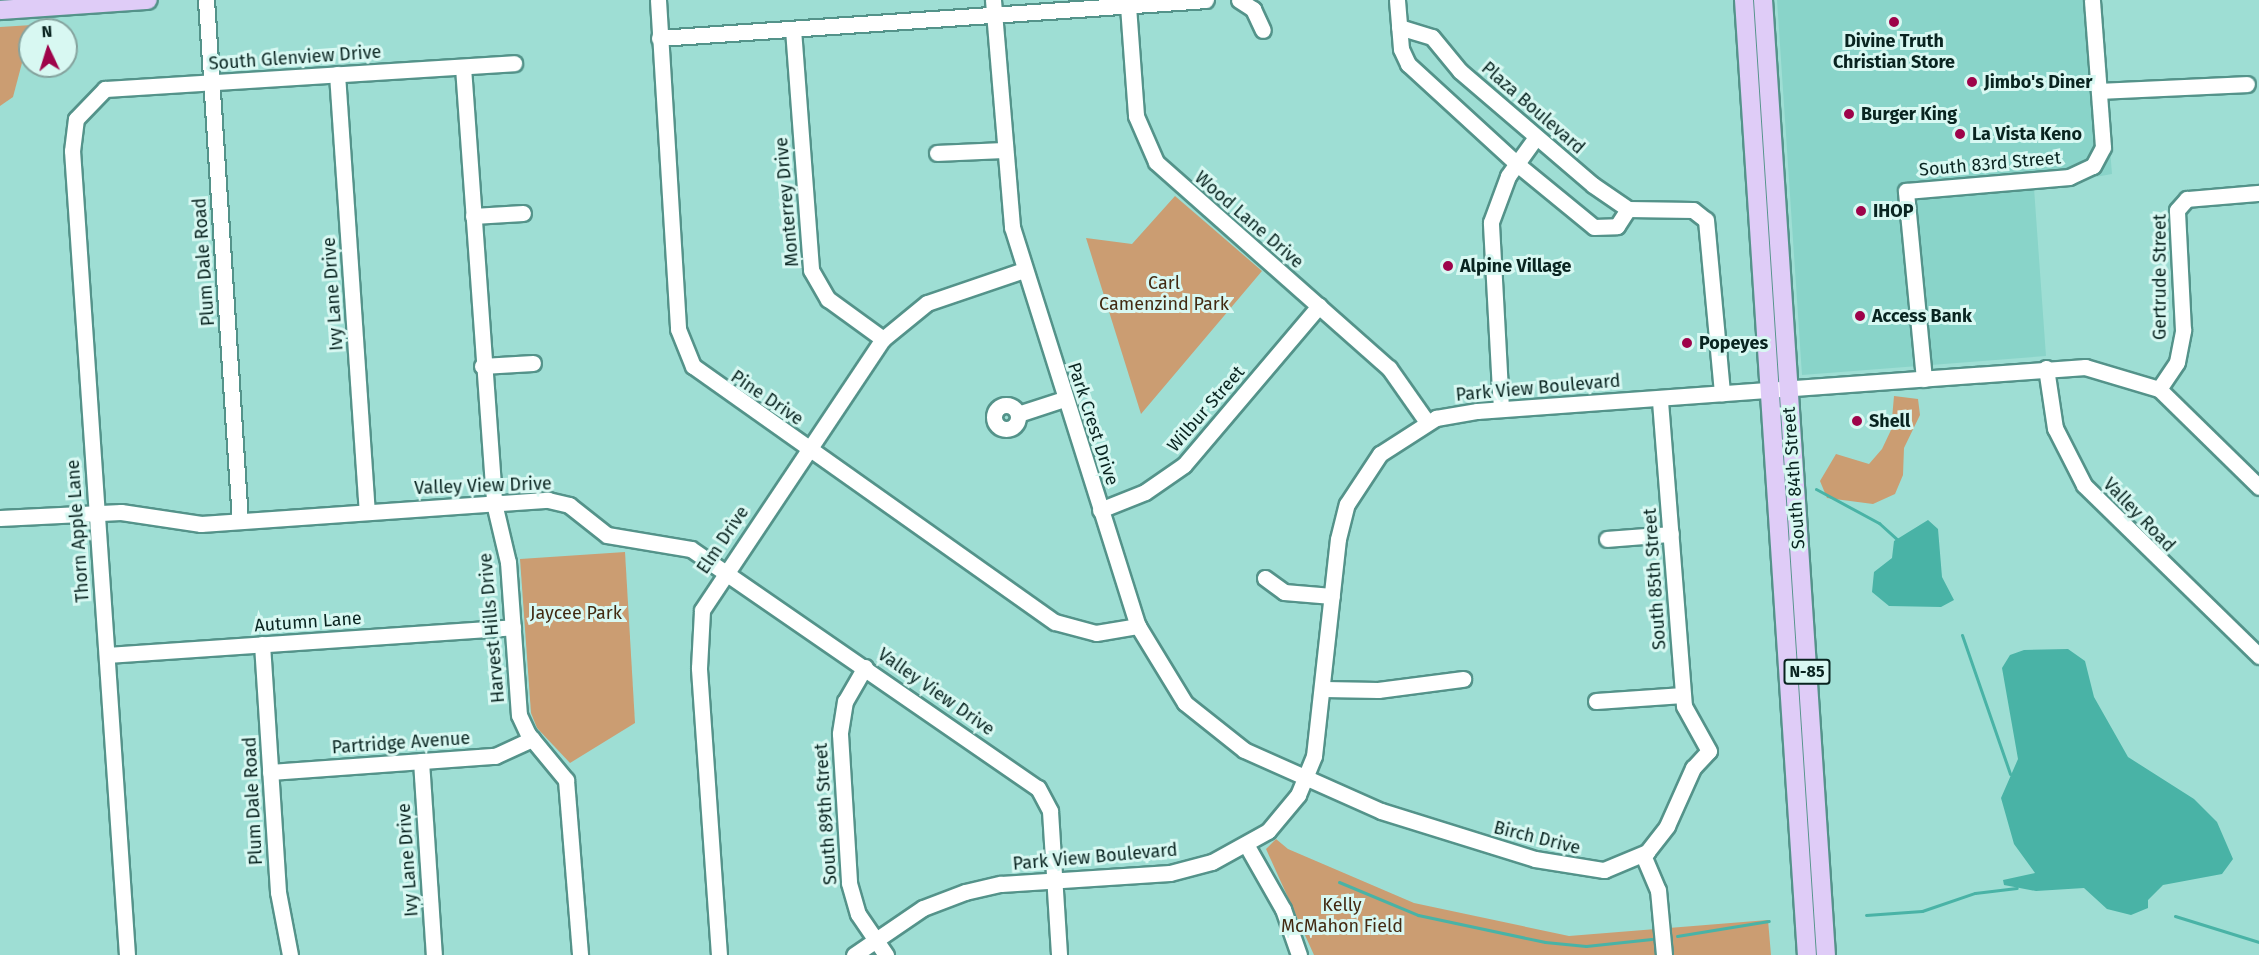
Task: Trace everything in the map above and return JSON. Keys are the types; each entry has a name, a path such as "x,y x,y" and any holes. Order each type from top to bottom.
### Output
{"main road":[{"path":"0,10 148,0"},
{"name":"South 84th Street","path":"1744,0 1826,955"},
{"name":"South 84th Street","path":"1763,0 1779,389 1807,955"}],"street":[{"name":"Plum Dale Road","path":"206,0 240,521"},
{"name":"Pine Drive","path":"658,0 683,349 707,380 1055,622 1096,633 1138,626"},
{"path":"659,38 793,29 993,8 1128,6 1206,0"},
{"path":"1239,0 1250,5 1263,30"},
{"path":"1397,0 1399,27 1408,64 1517,164 1594,227 1617,226 1628,209 1694,210 1706,220 1722,393"},
{"name":"South 83rd Street","path":"1924,379 1906,191 2084,175 2103,147 2092,0"},
{"name":"Wood Lane Drive","path":"1128,6 1136,116 1152,157 1406,385 1427,422"},
{"name":"Park Crest Drive","path":"993,8 1002,150 1024,270 1138,626 1185,703 1209,726 1244,750 1306,780"},
{"name":"Plaza Boulevard","path":"1399,27 1432,37 1460,70 1536,137 1628,209"},
{"name":"Monterrey Drive","path":"793,29 812,270 828,299 883,339"},
{"name":"South Glenview Drive","path":"84,106 105,89 514,63"},
{"name":"Harvest Hills Drive","path":"464,67 482,366 494,503 508,562 519,715 532,740 558,765 567,786 580,955"},
{"name":"Ivy Lane Drive","path":"337,75 367,511"},
{"path":"2100,91 2247,84"},
{"name":"Thorn Apple Lane","path":"84,106 72,151 127,955"},
{"path":"1501,409 1491,222 1517,164 1536,137"},
{"path":"937,153 1002,150"},
{"name":"Gertrude Street","path":"2159,389 2177,362 2183,330 2177,210 2187,199 2259,193"},
{"path":"473,216 524,213"},
{"name":"Elm Drive","path":"719,955 699,631 702,610 725,569 883,339 927,303 1024,270"},
{"name":"Wilbur Street","path":"1100,510 1145,492 1184,465 1319,306"},
{"path":"482,366 533,363"},
{"name":"Park View Boulevard","path":"854,955 874,939 923,908 965,892 1055,880 1170,873 1247,846 1281,818 1306,780 1324,689 1340,530 1352,494 1380,454 1427,422 1501,409 1924,379 2046,368 2117,373 2159,389 2259,487"},
{"name":"Valley Road","path":"2046,368 2055,428 2084,486 2259,656"},
{"name":"South 85th Street","path":"1660,398 1683,695 1688,719 1709,751"},
{"path":"1018,414 1064,399"},
{"name":"Valley View Drive","path":"0,518 96,512 201,524 494,503 562,502 603,534 677,544 725,569 1038,788 1050,812 1059,955"},
{"path":"1607,539 1671,534"},
{"path":"1265,578 1284,592 1332,596"},
{"name":"Autumn Lane","path":"107,655 513,627"},
{"name":"Plum Dale Road","path":"262,645 278,892 290,955"},
{"name":"South 89th Street","path":"865,667 843,708 840,743 850,891 874,939 886,955"},
{"path":"1324,689 1378,690 1463,680"},
{"path":"1596,701 1683,695"},
{"name":"Partridge Avenue","path":"270,772 501,755 532,740"},
{"name":"Birch Drive","path":"1306,780 1423,827 1556,864 1604,870 1643,855 1662,835 1691,772 1709,751"},
{"name":"Ivy Lane Drive","path":"421,761 434,955"},
{"path":"1247,846 1283,909 1299,955"},
{"path":"1643,855 1658,890 1664,955"}],"shaded area":[{"path":"1777,0 2098,0 2112,174 2034,188 2046,356 1802,375"},
{"path":"1928,520 1938,529 1942,577 1954,600 1941,607 1889,606 1872,592 1874,572 1892,558 1894,541"},
{"path":"2068,649 2085,661 2094,697 2128,757 2194,799 2217,822 2233,859 2222,874 2163,885 2148,900 2148,908 2131,915 2107,909 2084,888 2036,891 2004,885 2003,880 2035,873 2014,844 2001,798 2018,759 2002,668 2010,655 2024,650"}],"green space":[{"path":"18,26 18,78 13,97 0,106 0,27"},
{"name":"Carl Camenzind Park","path":"1175,196 1262,271 1141,414 1086,238 1132,244"},
{"path":"1894,396 1918,399 1920,415 1904,448 1903,475 1895,494 1873,504 1827,498 1820,481 1836,454 1869,464 1882,449 1891,430"},
{"name":"Jaycee Park","path":"625,552 635,723 570,763 537,728 531,713 520,559"},
{"name":"Kelly McMahon Field","path":"1276,839 1288,849 1414,903 1569,936 1768,920 1771,955 1314,955 1266,849"}],"waterway":[{"path":"1816,489 1879,523 1897,539"},
{"path":"1962,635 2010,774"},
{"path":"1339,882 1418,915 1545,942 1586,946 1652,939"},
{"path":"1866,915 1922,911 1975,893 2017,888"},
{"path":"2175,916 2259,942"},
{"path":"1677,936 1769,921"}],"place":[{"name":"Divine Truth Christian Store","path":"1894,22"},
{"name":"Jimbo's Diner","path":"1972,82"},
{"name":"Burger King","path":"1849,114"},
{"name":"La Vista Keno","path":"1960,134"},
{"name":"IHOP","path":"1861,211"},
{"name":"Alpine Village","path":"1448,266"},
{"name":"Access Bank","path":"1860,316"},
{"name":"Popeyes","path":"1687,343"},
{"name":"Shell","path":"1857,421"}]}
